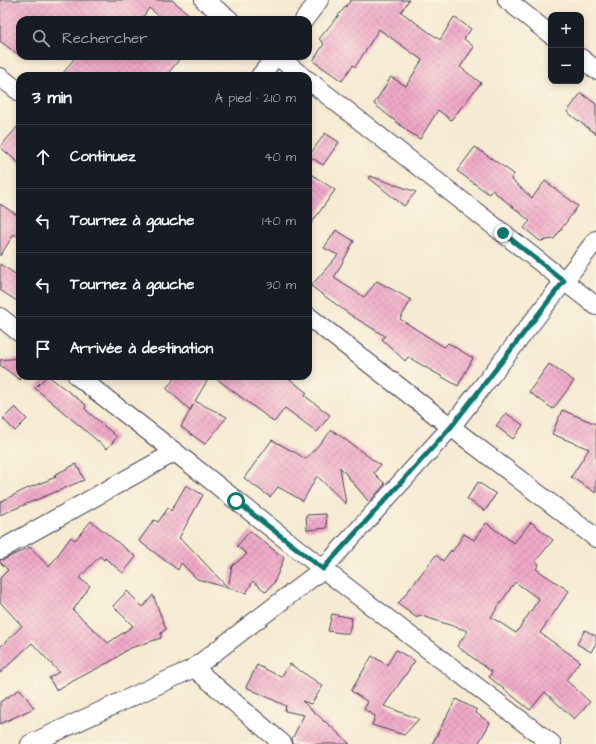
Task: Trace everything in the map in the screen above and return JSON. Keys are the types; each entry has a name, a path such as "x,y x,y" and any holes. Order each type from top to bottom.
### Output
{"street":[{"path":"204,0 225,16"},
{"path":"307,16 319,0"},
{"path":"507,0 548,33"},
{"path":"263,72 273,60"},
{"path":"281,60 297,72"},
{"path":"584,60 596,70"},
{"path":"0,77 16,89"},
{"path":"312,83 596,306"},
{"path":"30,744 194,668 323,569 451,427 596,240"},
{"path":"312,319 596,538"},
{"path":"2,321 16,330"},
{"path":"81,380 323,569 552,744"},
{"path":"0,550 175,452"},
{"path":"194,668 282,744"}],"building":[{"path":"0,0 172,0 191,16 159,16 149,8 144,16 16,16 16,53 0,41"},
{"path":"351,0 409,0 401,12 440,40 454,17 471,29 464,39 474,47 460,67 481,83 451,120 438,110 420,139 374,104 391,77 406,86 422,60 379,29 355,67 353,65 342,81 313,61 324,44 319,39"},
{"path":"73,60 179,60 169,72 64,72"},
{"path":"581,93 596,104 596,134 567,112"},
{"path":"16,129 16,161 0,147"},
{"path":"325,133 339,142 323,165 312,158 312,152"},
{"path":"475,147 514,174 511,179 532,198 545,181 578,206 554,239 540,241 524,228 530,221 492,190 489,194 457,171"},
{"path":"312,175 335,190 312,222"},
{"path":"370,176 416,192 404,206 369,178"},
{"path":"0,204 16,214 16,235 14,234 0,256"},
{"path":"336,230 354,241 334,278 364,297 377,281 411,300 400,319 444,347 448,343 473,358 458,386 408,357 405,361 382,339 385,336 352,316 312,287 338,255 324,248"},
{"path":"0,264 16,274 16,300 0,290"},
{"path":"16,358 16,377 0,365 0,360"},
{"path":"549,364 574,381 553,409 529,392"},
{"path":"43,380 53,380 86,405 85,409 117,437 107,449 35,388"},
{"path":"173,380 208,380 195,401 227,417 205,444 181,427 193,405 190,410 166,388"},
{"path":"218,380 291,380 307,393 305,396 330,415 317,432 285,408 274,422"},
{"path":"15,407 27,419 15,431 3,419"},
{"path":"562,410 596,424 596,493 571,477 589,449 552,434"},
{"path":"506,413 523,425 513,439 496,426"},
{"path":"332,430 380,465 374,473 385,484 369,502 340,467 346,504 317,476 303,501 278,487 270,497 244,478 272,440 306,459"},
{"path":"76,464 84,480 0,515 0,502 26,489 56,477 54,475"},
{"path":"478,482 496,494 485,511 467,499"},
{"path":"186,485 203,495 179,538 186,543 228,588 197,579 181,563 178,570 139,541 154,520 158,522 168,508 171,511"},
{"path":"326,514 327,528 307,530 306,515"},
{"path":"91,521 136,557 123,573 105,558 104,560 100,556 79,578 90,586 73,610 108,643 133,626 113,606 127,591 143,607 153,595 166,629 161,633 161,638 128,649 113,660 56,690 49,678 59,672 32,643 0,673 0,647 22,626 0,602 0,578 8,570 0,562 0,560 30,547 49,567 71,537 75,540"},
{"path":"531,522 553,540 535,562 539,564 536,569 569,591 540,633 580,661 566,680 590,702 574,719 545,692 530,710 489,677 492,672 457,646 468,631 419,615 417,618 398,604 436,555 443,561 451,550 452,552 464,534 474,540 486,523 514,543","holes":["515,582 539,599 516,633 491,617"]},
{"path":"250,531 284,558 274,583 266,592 253,581 246,593 228,588 232,566 247,554 237,546"},
{"path":"332,614 352,618 349,633 328,631"},
{"path":"585,630 596,636 596,643 591,652 577,644"},
{"path":"396,650 415,661 384,706 419,719 404,735 372,725 375,716 364,709 368,702 351,691 372,656 387,665"},
{"path":"290,664 323,686 311,704 302,701 350,744 293,744 292,739 304,715 285,711 286,706 246,687 257,665 281,677"},
{"path":"20,689 34,708 0,724 0,702"},
{"path":"456,699 477,710 476,713 490,723 478,744 432,744"}],"route":[{"path":"236,501 323,569 451,427 564,281 503,233"}]}
